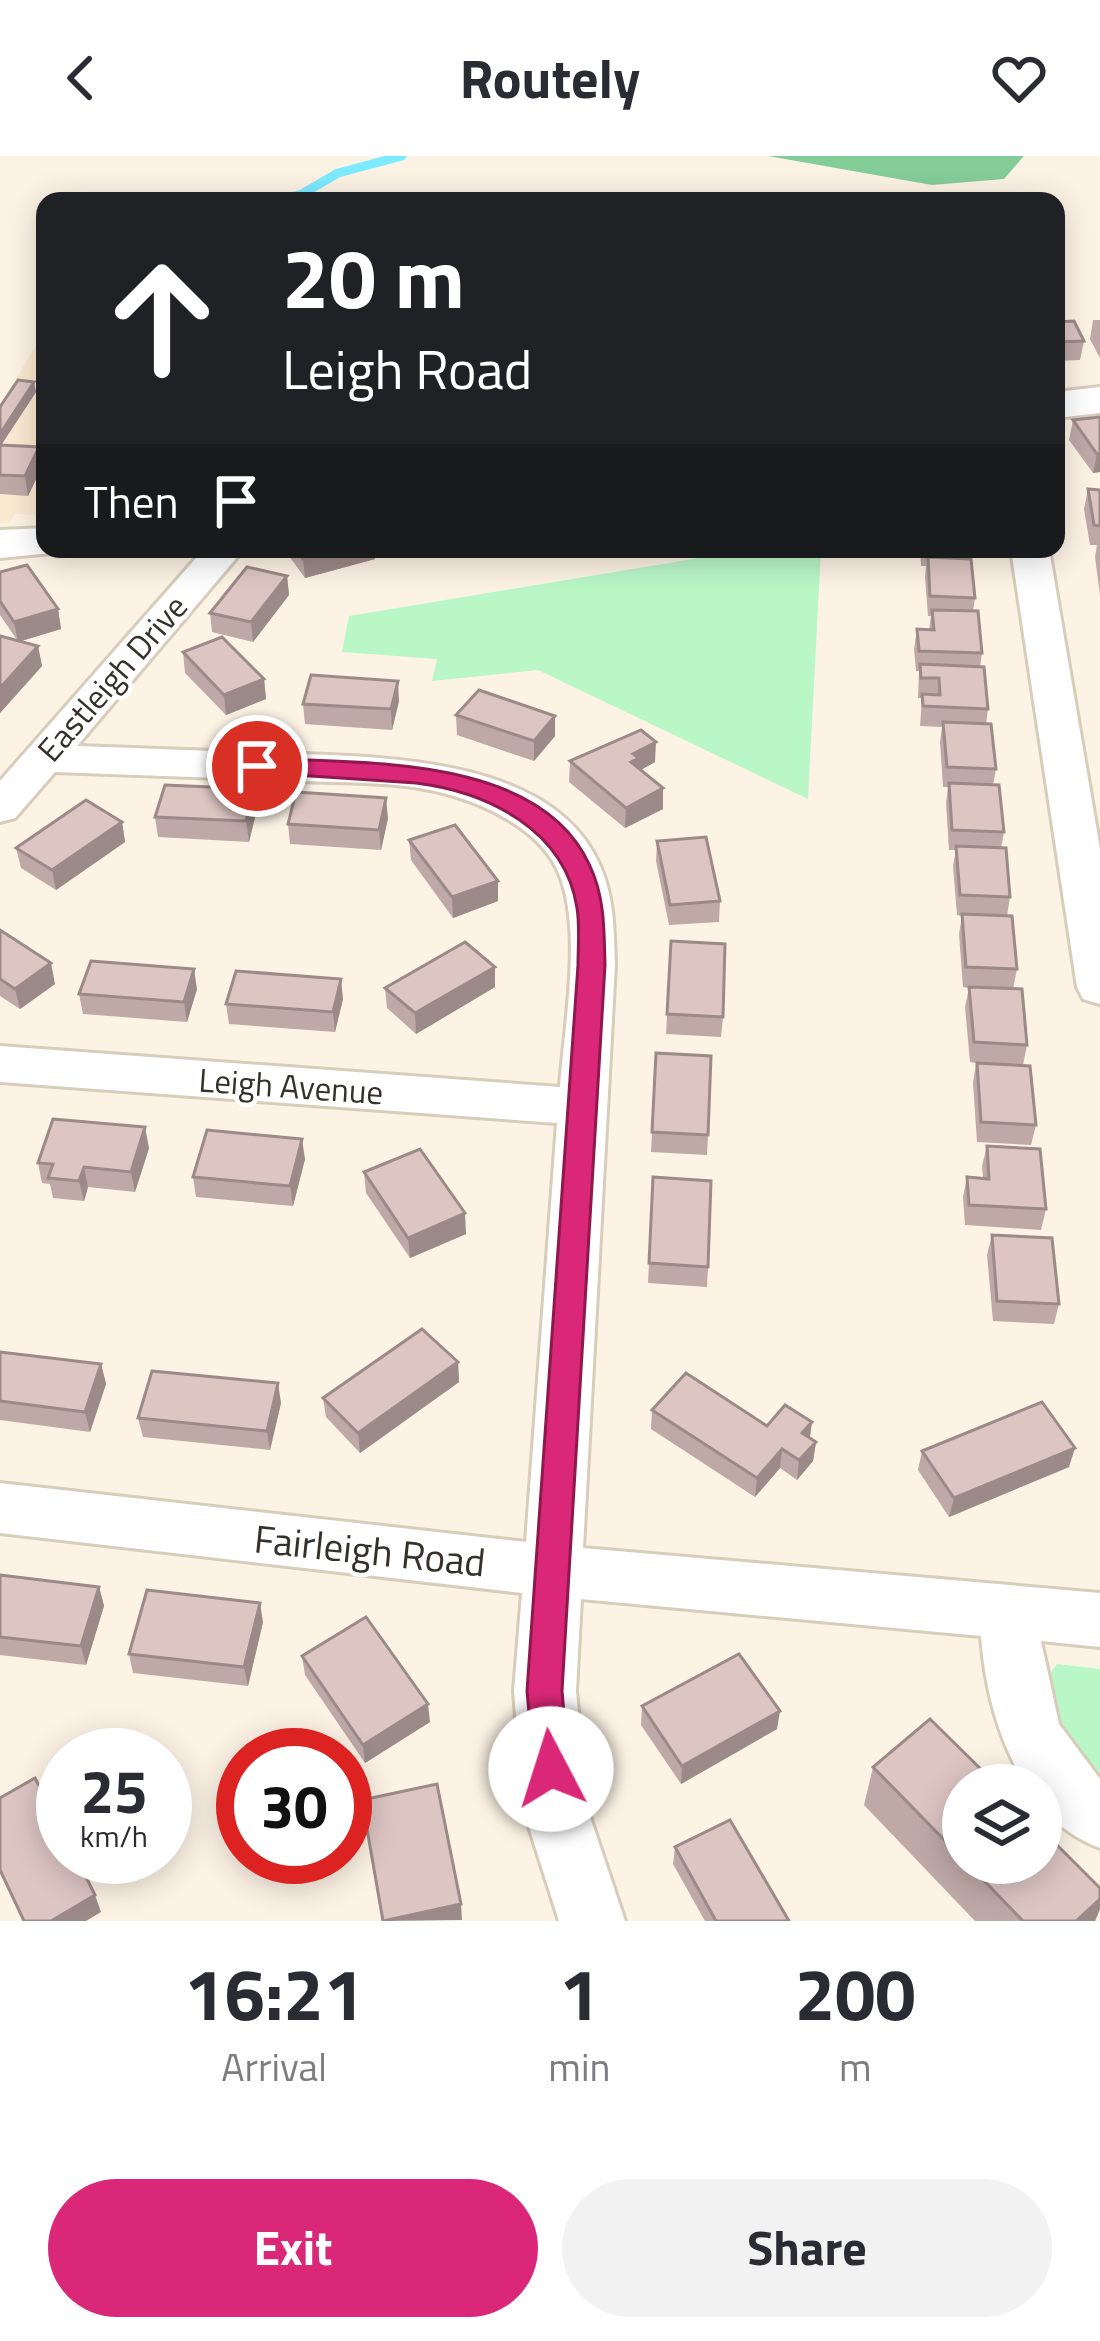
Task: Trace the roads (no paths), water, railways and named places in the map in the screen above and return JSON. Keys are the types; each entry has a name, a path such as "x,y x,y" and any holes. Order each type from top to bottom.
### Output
{"street":[{"path":"1065,404 1100,400"},
{"path":"0,544 36,542"},
{"name":"Eastleigh Drive","path":"0,808 217,558"},
{"path":"1031,558 1100,987"},
{"path":"43,758 386,771 447,779 502,797 547,827 578,865 590,908 592,965 545,1691 555,1808 592,1921"},
{"name":"Leigh Avenue","path":"0,1064 581,1107"},
{"name":"Fairleigh Road","path":"0,1508 552,1571 1100,1620"},
{"path":"1010,1611 1011,1665 1022,1717 1046,1764 1100,1818"}],"waterway":[{"path":"305,192 338,173 402,156"}]}
